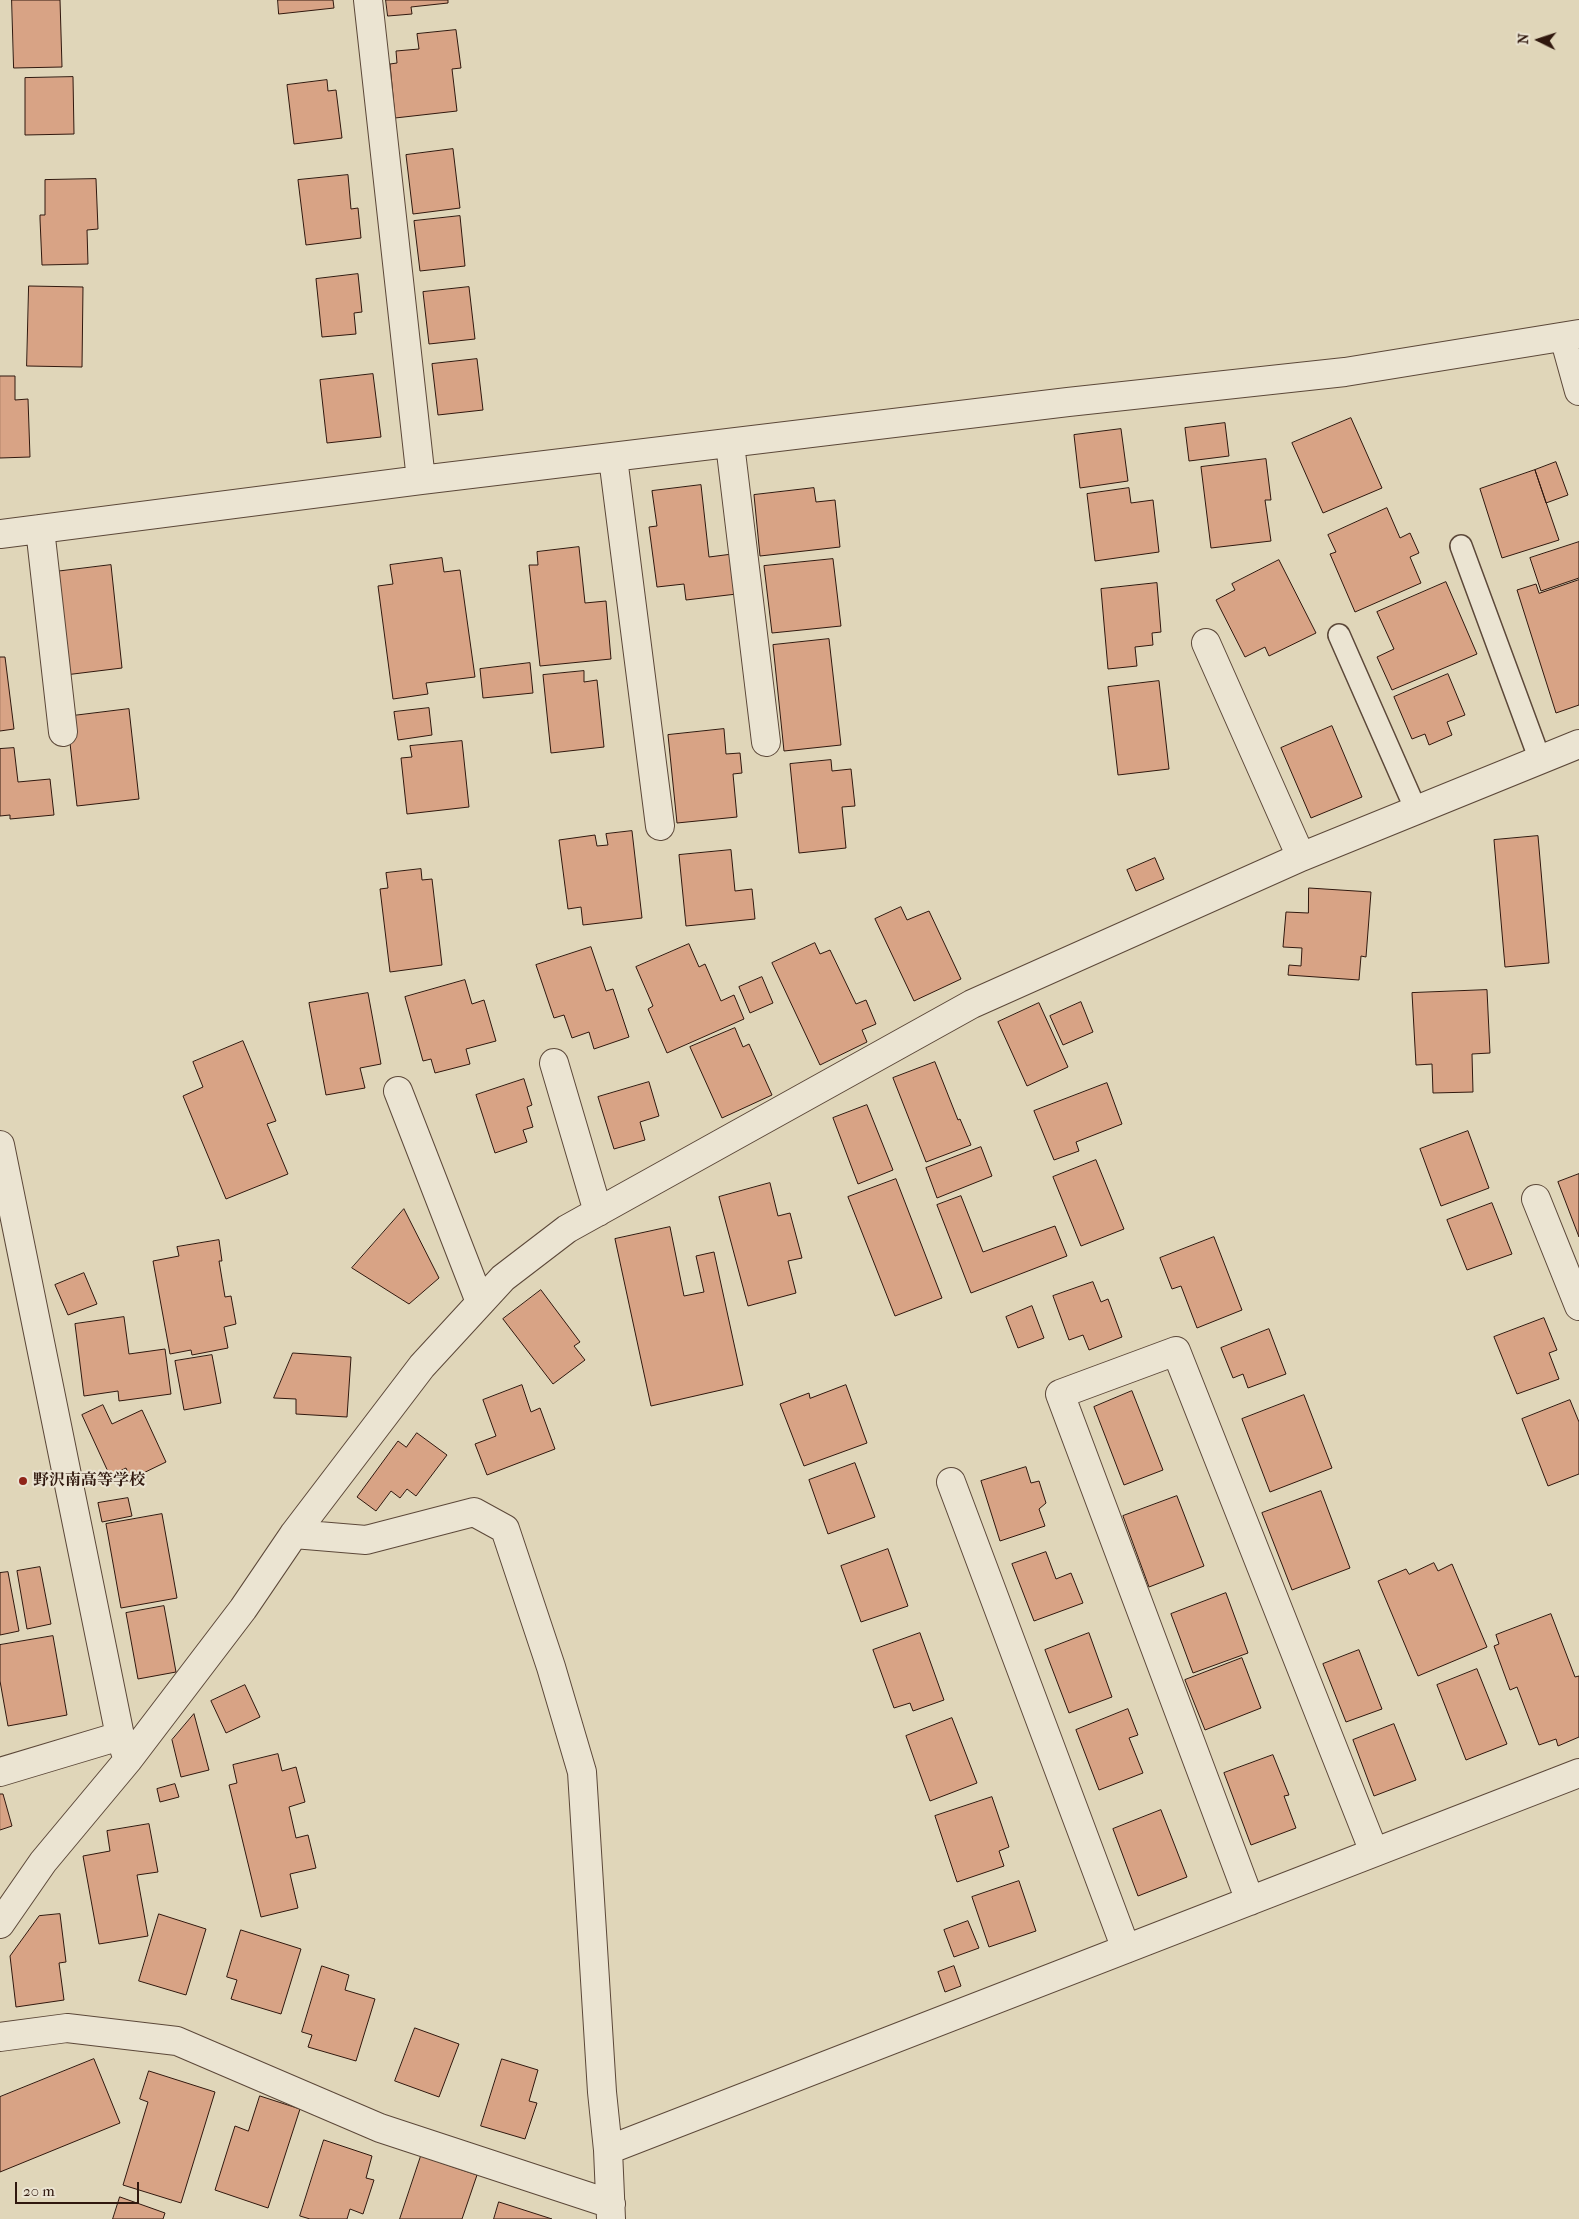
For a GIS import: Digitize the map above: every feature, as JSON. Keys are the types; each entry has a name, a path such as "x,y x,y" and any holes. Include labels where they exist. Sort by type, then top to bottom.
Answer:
{"street":[{"path":"368,0 421,480"},
{"path":"0,534 421,480 1059,403 1346,372 1571,335 1579,391"},
{"path":"730,444 766,742"},
{"path":"613,458 660,826"},
{"path":"40,529 63,732"},
{"path":"1206,643 1301,857"},
{"path":"0,1924 124,1748 243,1609 294,1534 422,1366 504,1278 567,1229 972,1004 1301,857 1579,744"},
{"path":"554,1063 598,1212"},
{"path":"398,1091 480,1302"},
{"path":"0,1145 124,1748"},
{"path":"1536,1199 1579,1306"},
{"path":"1250,1901 1060,1394 1176,1351 1374,1852"},
{"path":"950,1482 1126,1949"},
{"path":"0,2036 67,2028 177,2041 380,2128 611,2211 582,1772 551,1667 505,1529 474,1512 366,1540 294,1534"},
{"path":"0,1772 124,1748"},
{"path":"608,2150 1579,1772"}],"lane":[{"path":"1461,546 1540,760"},
{"path":"1339,635 1416,810"}],"building":[{"path":"12,0 60,0 62,67 14,68"},
{"path":"278,0 333,0 334,8 279,14"},
{"path":"386,0 448,0 448,3 411,7 412,14 388,16"},
{"path":"456,30 461,68 452,69 457,111 395,118 390,64 397,63 396,51 419,49 417,34"},
{"path":"73,77 74,134 25,135 25,78"},
{"path":"327,80 328,91 336,90 342,138 294,144 287,85"},
{"path":"453,149 460,208 413,214 406,155"},
{"path":"348,175 351,209 358,208 361,238 306,245 298,180"},
{"path":"96,179 98,229 87,230 88,264 42,265 40,215 45,215 45,180"},
{"path":"460,216 465,266 420,271 414,221"},
{"path":"358,274 362,312 354,313 356,334 322,337 316,279"},
{"path":"29,286 83,287 82,367 27,366"},
{"path":"469,287 475,339 429,344 423,292"},
{"path":"477,359 483,410 438,415 432,364"},
{"path":"373,374 381,437 327,443 320,380"},
{"path":"0,376 15,376 15,400 28,399 30,457 0,458"},
{"path":"1351,418 1382,488 1323,513 1292,443"},
{"path":"1225,423 1229,456 1189,461 1185,428"},
{"path":"1121,429 1128,481 1080,488 1074,435"},
{"path":"1266,459 1271,500 1265,500 1271,541 1211,548 1201,467"},
{"path":"1556,462 1568,495 1546,503 1535,470"},
{"path":"1535,470 1559,540 1502,558 1480,489"},
{"path":"701,485 709,557 740,553 745,593 686,600 684,584 657,587 649,527 657,526 652,491"},
{"path":"814,488 816,502 835,500 840,547 760,556 754,495"},
{"path":"1129,488 1131,503 1153,500 1159,552 1095,561 1087,494"},
{"path":"1387,508 1400,538 1410,533 1419,553 1410,557 1421,583 1355,612 1330,554 1336,552 1328,535"},
{"path":"1579,542 1579,578 1541,591 1530,558"},
{"path":"579,547 585,603 606,601 611,659 540,666 529,565 538,565 537,552"},
{"path":"442,558 444,572 460,570 475,677 426,683 428,694 393,699 378,586 393,584 390,565"},
{"path":"833,559 841,626 772,633 764,566"},
{"path":"1279,560 1316,633 1269,656 1265,647 1245,657 1216,600 1235,590 1232,584"},
{"path":"111,565 122,668 65,675 54,572"},
{"path":"1579,580 1579,705 1556,713 1517,590 1536,584 1539,593"},
{"path":"1446,582 1477,654 1392,690 1377,657 1394,649 1377,612"},
{"path":"1157,583 1161,632 1152,633 1153,645 1135,647 1137,666 1108,669 1101,589"},
{"path":"829,639 841,745 784,751 773,645"},
{"path":"0,657 5,657 14,729 0,731"},
{"path":"530,663 533,693 483,698 480,669"},
{"path":"584,671 584,682 597,680 604,747 551,753 543,675"},
{"path":"1448,674 1465,715 1447,722 1452,735 1429,745 1425,734 1412,739 1394,697"},
{"path":"1159,681 1169,769 1118,775 1108,687"},
{"path":"429,708 432,735 398,740 394,712"},
{"path":"129,709 139,799 77,806 69,734 72,716"},
{"path":"1332,726 1362,797 1311,818 1281,748"},
{"path":"724,729 726,754 740,753 742,773 733,774 737,817 677,823 668,735"},
{"path":"462,741 469,807 407,814 401,758 412,757 410,746"},
{"path":"14,748 18,782 50,779 54,815 10,819 10,815 0,816 0,749"},
{"path":"831,760 832,771 851,769 855,806 842,807 846,848 799,853 790,764"},
{"path":"632,831 642,918 583,925 581,907 568,909 559,840 595,835 597,846 608,845 606,834"},
{"path":"1538,836 1549,963 1505,967 1494,840"},
{"path":"731,850 735,891 752,889 755,919 686,926 679,855"},
{"path":"1155,858 1164,879 1136,891 1127,870"},
{"path":"421,869 422,880 432,879 442,965 390,972 380,889 388,888 386,873"},
{"path":"1309,888 1371,892 1366,957 1361,956 1359,980 1288,975 1289,965 1301,966 1302,948 1283,947 1286,912 1308,913"},
{"path":"901,907 907,920 929,911 961,979 914,1001 875,919"},
{"path":"815,943 820,954 830,950 856,1004 866,1000 876,1024 862,1030 867,1042 820,1065 772,963"},
{"path":"689,944 699,967 705,964 721,1001 734,995 744,1019 667,1053 648,1009 653,1006 636,967"},
{"path":"591,947 606,991 613,989 629,1037 594,1049 589,1032 572,1038 564,1015 554,1018 536,965"},
{"path":"762,977 773,1003 750,1013 739,987"},
{"path":"465,980 472,1004 484,1000 496,1041 466,1049 470,1064 435,1073 431,1059 423,1061 405,997"},
{"path":"1487,990 1490,1053 1472,1054 1473,1092 1433,1093 1432,1064 1416,1065 1412,993"},
{"path":"368,993 381,1064 360,1068 365,1088 326,1095 309,1003"},
{"path":"1081,1002 1093,1032 1063,1045 1050,1016"},
{"path":"1039,1003 1068,1067 1027,1086 998,1022"},
{"path":"735,1028 743,1047 749,1044 772,1095 722,1118 690,1047"},
{"path":"243,1041 276,1121 267,1124 288,1174 226,1199 183,1096 203,1087 193,1062"},
{"path":"935,1062 958,1120 960,1119 971,1145 926,1162 893,1078"},
{"path":"524,1079 532,1105 527,1107 533,1127 523,1130 527,1142 495,1153 476,1095"},
{"path":"649,1082 659,1116 640,1122 645,1140 614,1149 598,1097"},
{"path":"1107,1083 1122,1124 1076,1142 1079,1151 1054,1160 1034,1111"},
{"path":"867,1105 893,1170 858,1184 833,1118"},
{"path":"1468,1131 1489,1188 1441,1206 1420,1149"},
{"path":"981,1147 992,1176 937,1198 926,1168"},
{"path":"1096,1160 1124,1229 1081,1246 1053,1177"},
{"path":"1579,1174 1579,1237 1558,1182"},
{"path":"896,1179 942,1298 895,1316 848,1197"},
{"path":"770,1183 778,1216 790,1213 802,1258 788,1261 796,1293 748,1306 719,1197"},
{"path":"961,1196 983,1252 1055,1226 1067,1256 971,1293 937,1205"},
{"path":"1492,1203 1512,1254 1467,1270 1447,1220"},
{"path":"404,1209 439,1278 409,1304 352,1268"},
{"path":"670,1227 684,1296 704,1292 696,1256 714,1252 743,1385 651,1406 615,1239"},
{"path":"1214,1237 1242,1310 1197,1328 1181,1286 1172,1289 1160,1258"},
{"path":"219,1240 222,1261 219,1261 225,1297 231,1296 236,1324 224,1327 228,1348 192,1355 191,1350 170,1354 153,1261 179,1256 177,1247"},
{"path":"84,1273 97,1304 68,1315 55,1285"},
{"path":"1093,1282 1101,1302 1108,1299 1122,1337 1089,1350 1083,1335 1069,1340 1053,1296"},
{"path":"541,1290 580,1342 574,1346 585,1360 553,1384 503,1319"},
{"path":"1032,1306 1044,1338 1018,1348 1006,1317"},
{"path":"124,1317 129,1354 165,1349 171,1394 119,1401 118,1391 84,1396 75,1324"},
{"path":"1544,1318 1557,1350 1549,1353 1559,1379 1517,1394 1494,1337"},
{"path":"1269,1329 1286,1374 1248,1388 1243,1374 1233,1378 1221,1348"},
{"path":"293,1353 351,1357 347,1417 296,1414 296,1399 274,1398"},
{"path":"212,1355 221,1403 184,1410 175,1361"},
{"path":"522,1385 531,1412 540,1408 555,1449 487,1475 475,1444 496,1436 483,1400"},
{"path":"846,1385 867,1443 804,1466 780,1404 809,1393 810,1398"},
{"path":"1132,1391 1163,1470 1124,1485 1094,1407"},
{"path":"1304,1395 1332,1468 1270,1492 1242,1419"},
{"path":"1570,1400 1579,1422 1579,1474 1548,1486 1522,1419"},
{"path":"103,1405 112,1424 142,1410 166,1462 131,1479 126,1468 110,1476 82,1415"},
{"path":"417,1433 447,1455 416,1496 407,1489 400,1498 391,1491 376,1511 357,1497 398,1441 406,1447"},
{"path":"855,1463 875,1517 828,1534 809,1480"},
{"path":"1026,1467 1031,1483 1039,1481 1046,1503 1039,1509 1045,1526 1000,1541 981,1481"},
{"path":"1321,1491 1350,1568 1292,1590 1262,1513"},
{"path":"1177,1496 1204,1566 1149,1587 1123,1516"},
{"path":"128,1498 132,1516 102,1522 98,1503"},
{"path":"162,1514 177,1598 121,1608 106,1524"},
{"path":"888,1549 908,1606 861,1622 841,1566"},
{"path":"1046,1552 1056,1579 1071,1573 1083,1603 1034,1621 1012,1564"},
{"path":"1434,1563 1438,1571 1452,1564 1487,1647 1418,1676 1378,1581 1406,1569 1409,1574"},
{"path":"40,1567 51,1624 27,1629 17,1571"},
{"path":"8,1572 19,1631 0,1635 0,1573"},
{"path":"1226,1593 1248,1653 1193,1673 1171,1614"},
{"path":"164,1606 176,1672 138,1679 126,1613"},
{"path":"1551,1614 1575,1677 1579,1676 1579,1737 1558,1746 1556,1739 1539,1745 1517,1687 1510,1690 1494,1646 1499,1644 1496,1635"},
{"path":"920,1633 944,1700 913,1711 910,1703 894,1708 873,1650"},
{"path":"1089,1633 1112,1697 1069,1713 1045,1650"},
{"path":"53,1636 67,1715 8,1726 0,1681 0,1645"},
{"path":"1359,1650 1382,1709 1346,1722 1323,1664"},
{"path":"1242,1658 1261,1708 1205,1730 1185,1680"},
{"path":"1477,1669 1507,1744 1466,1760 1437,1685"},
{"path":"245,1685 260,1717 226,1733 211,1701"},
{"path":"1128,1709 1138,1735 1129,1738 1143,1773 1099,1790 1076,1730"},
{"path":"194,1714 209,1770 181,1777 172,1740"},
{"path":"952,1718 977,1783 930,1801 906,1736"},
{"path":"1394,1724 1416,1780 1374,1796 1353,1740"},
{"path":"278,1754 282,1771 296,1767 305,1802 289,1807 296,1838 308,1835 316,1868 290,1874 298,1908 261,1917 229,1785 237,1783 233,1765"},
{"path":"1273,1755 1289,1795 1284,1796 1296,1828 1251,1845 1224,1773"},
{"path":"175,1784 179,1797 160,1802 157,1789"},
{"path":"0,1794 3,1794 12,1826 0,1830"},
{"path":"992,1797 1009,1847 999,1851 1004,1866 957,1882 935,1816"},
{"path":"1161,1810 1187,1877 1138,1896 1113,1829"},
{"path":"149,1824 158,1872 137,1875 148,1936 99,1944 83,1856 110,1851 107,1831"},
{"path":"1019,1881 1036,1931 989,1947 972,1897"},
{"path":"60,1914 66,1962 59,1963 64,2000 16,2007 10,1956 39,1916"},
{"path":"159,1914 206,1929 186,1995 139,1981"},
{"path":"968,1921 979,1948 954,1957 944,1930"},
{"path":"241,1930 301,1949 281,2014 231,1999 237,1980 227,1977"},
{"path":"322,1966 349,1975 345,1990 375,1999 356,2061 308,2047 312,2035 302,2032"},
{"path":"954,1966 961,1986 945,1992 938,1972"},
{"path":"415,2028 459,2044 439,2097 395,2081"},
{"path":"94,2059 120,2123 0,2172 0,2097"},
{"path":"502,2059 538,2070 529,2101 537,2103 525,2139 481,2126"},
{"path":"149,2071 215,2092 181,2203 123,2185 148,2102 140,2099"},
{"path":"260,2096 300,2109 268,2208 215,2190 235,2126 248,2131"},
{"path":"324,2140 372,2156 366,2178 374,2180 363,2214 350,2209 347,2219 310,2219 300,2216"},
{"path":"421,2156 477,2175 462,2219 400,2219"},
{"path":"120,2197 165,2213 163,2219 113,2219"},
{"path":"499,2202 552,2219 494,2219"}],"place":[{"name":"野沢南高等学校","path":"23,1481"}]}
